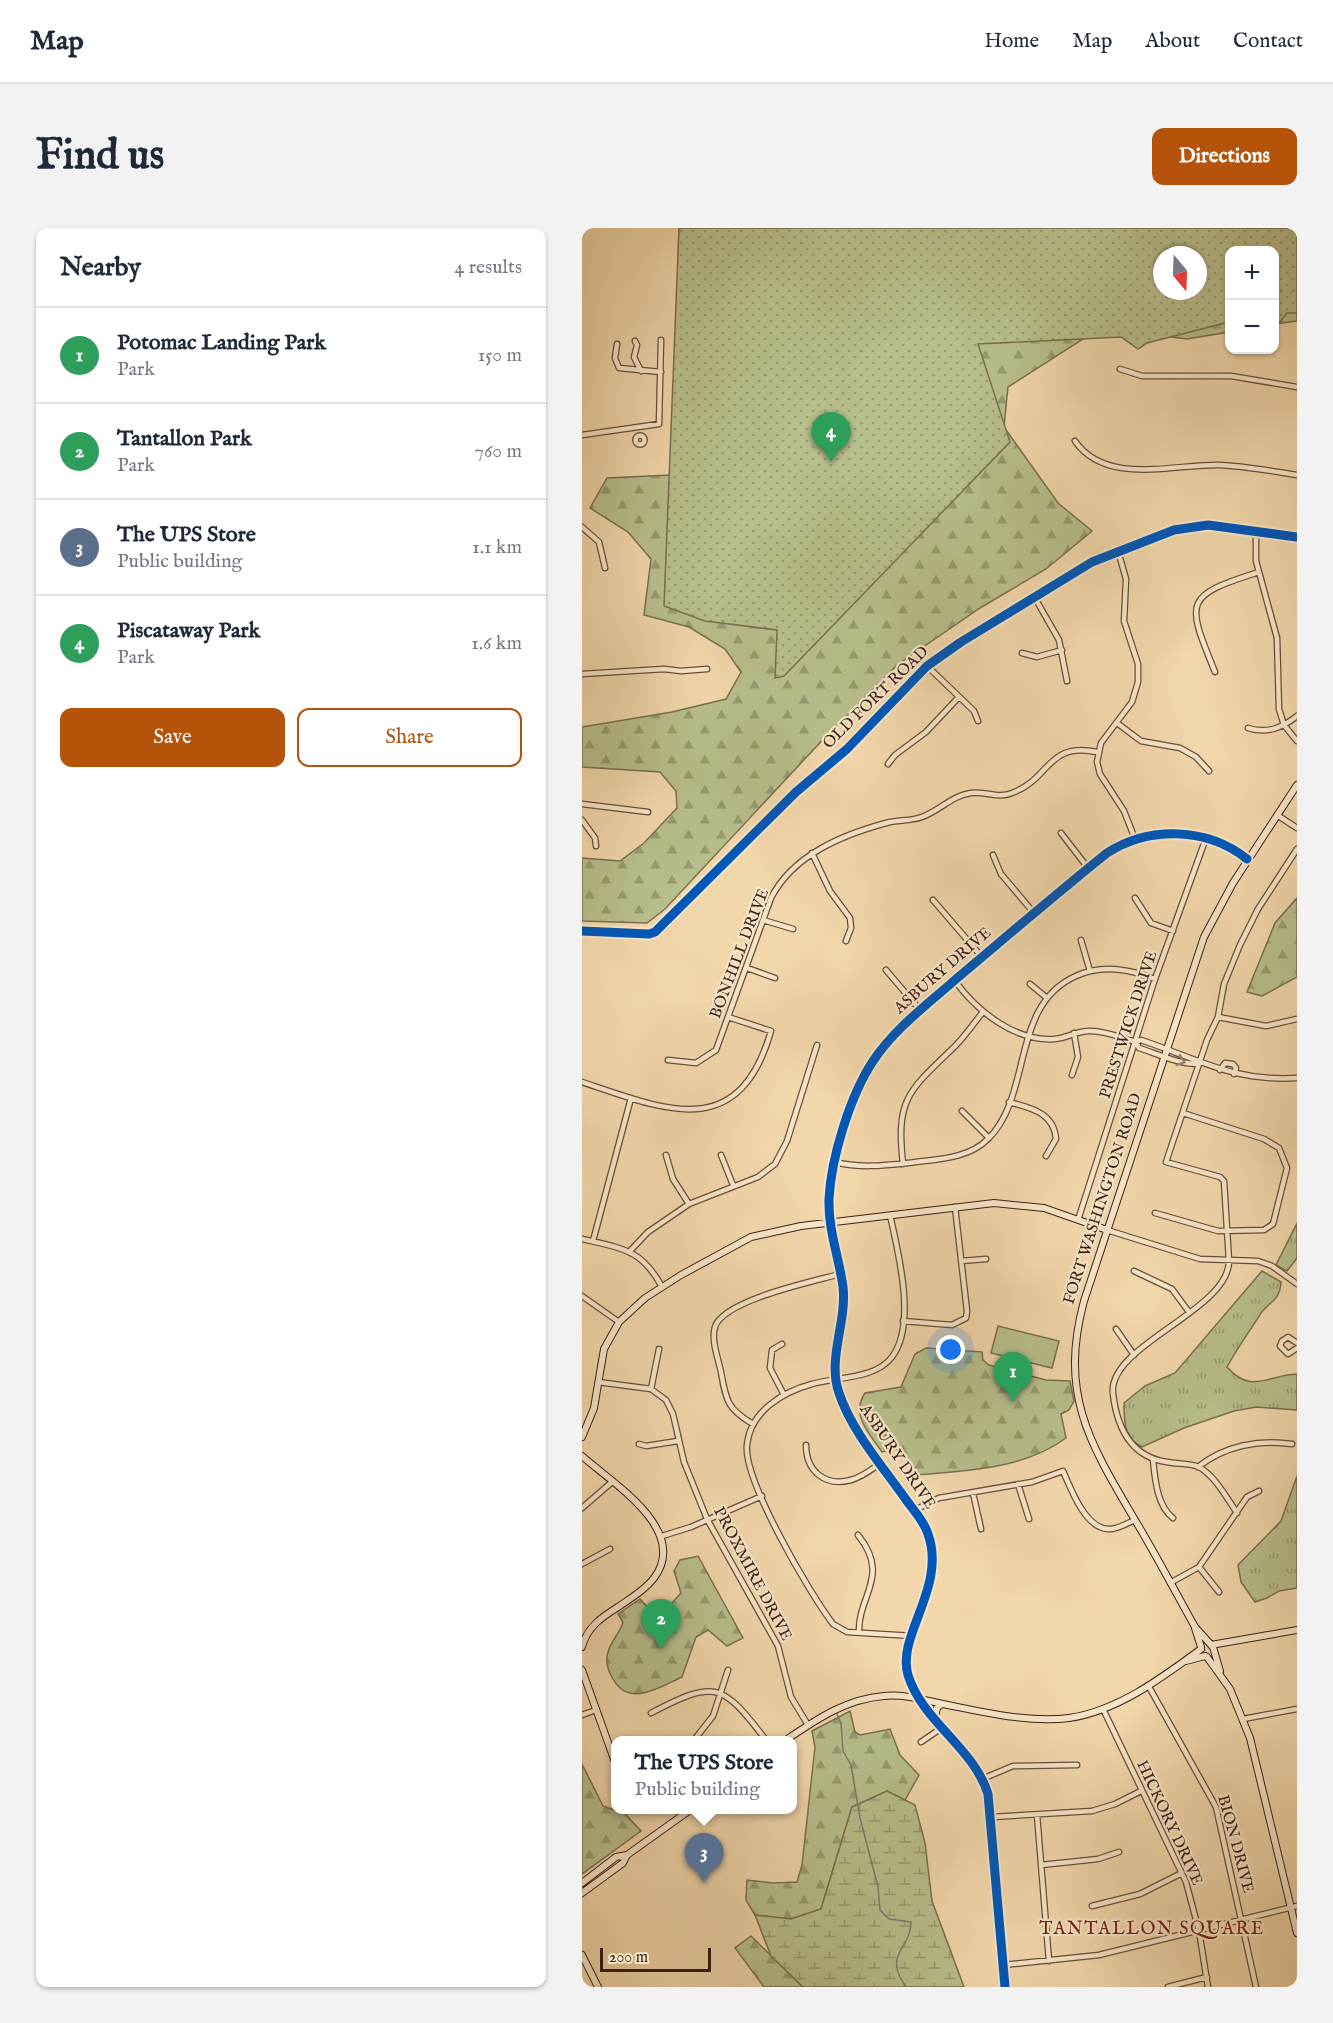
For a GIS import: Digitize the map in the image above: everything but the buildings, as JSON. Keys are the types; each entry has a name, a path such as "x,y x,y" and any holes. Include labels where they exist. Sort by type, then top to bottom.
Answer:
{"main road":[{"name":"OLD FORT ROAD","path":"582,931 649,934 655,932 796,792 847,749 927,666 961,642 1082,568 1118,551 1174,530 1198,526 1297,537"},
{"name":"FORT WASHINGTON ROAD","path":"1297,784 1247,859 1204,937 1107,1230 1079,1320 1076,1343 1076,1376 1081,1410 1093,1448 1195,1628 1212,1648 1220,1671 1243,1719 1256,1760 1294,1907 1297,1933"},
{"name":"ASBURY DRIVE","path":"921,1700 906,1668 905,1659 929,1587 934,1561 928,1533 915,1510 853,1422 839,1394 836,1379 843,1305 840,1274 830,1223 830,1189 835,1162 856,1095 867,1071 895,1034 920,1010 1113,849 1135,839 1166,834 1206,838 1228,847 1247,859"},
{"path":"582,1437 594,1408 604,1349 619,1322 636,1305 706,1259 751,1238 782,1229 979,1204 1018,1204 1107,1230"},
{"path":"582,1456 652,1518 662,1536 663,1557 656,1575 641,1591 595,1623 582,1646"},
{"name":"FORT WASHINGTON ROAD","path":"1195,1628 1201,1648 1220,1671"},
{"path":"792,1736 835,1709 864,1700 892,1695 1001,1714 1047,1719 1080,1716 1103,1709 1148,1685 1186,1661 1201,1648 1212,1648 1297,1630"},
{"path":"1186,1661 1206,1656 1212,1648"},
{"path":"582,1670 611,1751"},
{"path":"935,1717 937,1708 942,1704"},
{"path":"582,1893 684,1814"},
{"path":"582,1883 616,1857 627,1856"},
{"path":"582,1954 598,1987"}],"street":[{"path":"582,435 655,426 660,422 661,340"},
{"path":"635,341 637,345 634,357 641,371"},
{"path":"617,344 615,358 618,366 661,372"},
{"path":"1120,369 1142,376 1231,376 1297,387"},
{"path":"639,428 639,435"},
{"path":"1075,441 1081,450 1095,459 1124,468 1219,465 1297,476"},
{"path":"582,527 599,542 604,568"},
{"path":"1256,532 1256,561 1277,638 1278,703 1284,725 1297,741"},
{"path":"1118,551 1126,579 1124,621 1138,664 1139,676 1133,700 1097,753 1100,774 1124,811 1135,839"},
{"path":"1215,672 1196,623 1199,603 1211,588 1259,572"},
{"path":"1035,598 1056,633 1062,650 1067,681"},
{"path":"1022,653 1037,657 1062,650"},
{"path":"927,666 974,711 978,721"},
{"path":"582,674 707,669"},
{"path":"888,764 895,755 921,737 958,698"},
{"path":"1248,728 1266,730 1284,725 1297,716"},
{"path":"1117,723 1142,741 1180,748 1196,757 1209,771"},
{"name":"BONHILL DRIVE","path":"668,1060 689,1064 707,1058 719,1044 776,890 785,876 812,853 875,826 924,816 962,795 978,793 1003,796 1013,793 1027,786 1063,753 1079,749 1097,753"},
{"path":"582,804 648,812"},
{"path":"1277,814 1297,828"},
{"path":"582,820 595,838 596,846"},
{"path":"1061,833 1088,868"},
{"name":"PRESTWICK DRIVE","path":"1078,1220 1155,980 1206,838"},
{"path":"1237,1513 1216,1484 1198,1467 1153,1460 1141,1454 1128,1440 1114,1400 1113,1382 1121,1368 1134,1355 1189,1312 1223,1281 1229,1261 1224,1181 1167,1162 1210,1031 1218,1017 1224,984 1240,945 1258,909 1297,849"},
{"path":"812,853 830,891 850,918 851,928 846,942"},
{"path":"993,855 1001,874 1034,914"},
{"path":"1135,898 1150,923 1173,931"},
{"path":"933,900 982,957"},
{"path":"763,920 793,929"},
{"path":"1081,940 1090,971"},
{"path":"747,968 775,978"},
{"path":"835,1162 861,1167 903,1164 963,1155 989,1138 1002,1120 1029,1035 1047,998 1061,984 1090,971 1107,968 1155,980"},
{"path":"886,970 920,1010"},
{"path":"955,981 983,1012 1002,1024 1029,1035 1053,1039 1093,1030 1136,1042 1141,1040 1234,1074 1261,1079 1297,1078"},
{"path":"1030,984 1047,998"},
{"path":"903,1164 900,1132 908,1098 926,1073 956,1046 983,1012"},
{"path":"582,1082 666,1109 697,1109 725,1101 746,1084 763,1059 771,1031 729,1017"},
{"path":"1218,1017 1266,1026 1297,1019"},
{"path":"1072,1076 1078,1057 1074,1034"},
{"path":"1136,1042 1139,1048 1163,1056 1192,1065 1199,1063"},
{"path":"630,1251 648,1232 689,1204 764,1173 780,1158 817,1045"},
{"path":"1220,1070 1225,1063 1233,1064 1236,1068 1234,1074"},
{"path":"593,1241 631,1098"},
{"path":"1009,1102 1038,1111 1050,1119 1056,1136 1054,1146 1046,1156"},
{"path":"962,1111 989,1138"},
{"path":"1155,1213 1211,1230 1264,1230 1271,1227 1286,1172 1285,1159 1279,1148 1270,1141 1183,1113"},
{"path":"666,1155 670,1173 689,1204"},
{"path":"722,1155 733,1185"},
{"path":"903,1321 952,1325 966,1318 955,1207"},
{"path":"890,1215 902,1275 903,1321 897,1348 888,1362 876,1369 813,1383 784,1395 764,1409 753,1424 747,1454 762,1496 828,1618 838,1629 913,1636"},
{"path":"1107,1230 1200,1259 1258,1261 1272,1266 1297,1284"},
{"path":"582,1239 630,1251 648,1264 663,1287"},
{"path":"961,1261 986,1259"},
{"path":"1134,1271 1172,1289 1189,1312"},
{"path":"753,1424 734,1411 727,1400 714,1338 718,1322 726,1313 767,1294 840,1274"},
{"path":"582,1296 619,1322"},
{"path":"1116,1329 1134,1355"},
{"path":"1296,1338 1283,1339 1281,1349 1290,1354 1297,1348"},
{"path":"782,1344 772,1350 769,1363 784,1395"},
{"path":"598,1382 651,1389 660,1349"},
{"name":"PROXMIRE DRIVE","path":"651,1389 663,1396 669,1405 678,1441 708,1519 778,1646 791,1696 808,1725"},
{"path":"639,1444 650,1446 678,1441"},
{"path":"1198,1467 1216,1454 1235,1447 1270,1443 1292,1444"},
{"path":"806,1445 807,1460 812,1470 831,1480 852,1479 881,1463"},
{"path":"1153,1460 1161,1500 1165,1511 1173,1518"},
{"path":"915,1510 939,1498 1018,1484 1063,1471 1093,1523 1108,1529 1135,1520"},
{"path":"582,1508 612,1482"},
{"path":"1018,1484 1029,1519"},
{"path":"1170,1583 1199,1567 1247,1497 1259,1491"},
{"path":"973,1493 981,1529"},
{"path":"662,1536 762,1496"},
{"path":"858,1535 870,1558 872,1576 870,1593 860,1615 859,1632"},
{"path":"582,1564 610,1549"},
{"path":"1199,1567 1219,1592"},
{"path":"697,1736 711,1720 728,1670"},
{"name":"BION DRIVE","path":"1148,1685 1212,1797 1243,1919 1256,1987"},
{"path":"651,1713 691,1693 722,1693 737,1704 763,1736"},
{"name":"ASBURY DRIVE","path":"921,1700 982,1779 988,1794 992,1817 1005,1987"},
{"name":"HICKORY DRIVE","path":"1103,1709 1182,1874 1199,1931 1208,1987"},
{"path":"1243,1719 1297,1709"},
{"path":"582,1715 596,1710"},
{"path":"921,1742 943,1727"},
{"path":"982,1779 1016,1766 1077,1765"},
{"path":"992,1817 1097,1810 1141,1791"},
{"path":"1037,1815 1049,1961"},
{"path":"1041,1864 1098,1859 1119,1852"},
{"path":"1092,1906 1140,1894 1182,1874"},
{"path":"1003,1965 1098,1955 1294,1907"},
{"path":"1168,1987 1207,1977"}],"green space":[{"path":"679,228 1297,228 1297,313 1287,313 1279,323 1279,246 1225,246 1225,323 1147,343 1138,349 1121,337 978,344 1010,442 784,676 775,678 777,630 705,621 664,606"},
{"path":"1297,228 1297,321 1279,323 1279,246 1225,246 1225,333 1187,339 1100,328 1008,387 1004,427 1058,503 1092,531 1046,569 980,608 897,665 815,748 665,909 647,923 582,921 582,858 620,861 644,843 677,808 676,791 660,772 582,767 582,727 672,712 726,699 741,672 725,649 689,627 644,615 651,559 628,532 590,508 607,478 671,475 681,331 1153,252 1153,300 1207,300 1207,246 1189,246"},
{"path":"1297,898 1297,977 1262,996 1247,992 1275,923"},
{"path":"1297,1223 1297,1258 1287,1271 1276,1265"},
{"path":"1262,1271 1281,1282 1279,1293 1261,1313 1227,1367 1244,1380 1252,1382 1297,1374 1297,1410 1256,1407 1234,1411 1184,1428 1142,1447 1136,1443 1126,1429 1124,1403 1145,1386 1175,1373"},
{"path":"998,1326 1059,1341 1052,1368 991,1353"},
{"path":"926,1348 982,1352 983,1360 989,1365 1046,1380 1070,1381 1074,1401 1069,1410 1061,1414 1066,1438 1032,1456 994,1467 917,1475 905,1456 895,1449 882,1452 863,1424 860,1409 865,1393 901,1387 915,1354"},
{"path":"1297,1476 1297,1588 1279,1591 1255,1602 1241,1582 1238,1565 1281,1521"},
{"path":"698,1556 743,1638 727,1646 708,1630 696,1637 682,1677 645,1693 627,1692 620,1688 613,1679 607,1663 609,1648 623,1622 618,1614 640,1599 650,1610 669,1606 681,1593 674,1571 680,1560"},
{"path":"850,1711 855,1732 860,1735 890,1729 900,1755 919,1775 905,1800 887,1791 852,1807 821,1909 791,1919 755,1915 746,1900 747,1880 773,1883 797,1882 802,1865 815,1747 812,1731"},
{"path":"582,1764 603,1806 611,1809 611,1814 625,1814 641,1831 582,1874"},
{"path":"887,1791 915,1805 925,1843 932,1901 964,1987 803,1987 771,1956 755,1915 791,1919 821,1909 852,1807"},
{"path":"751,1936 803,1987 764,1987 735,1948"}],"waterway":[{"path":"837,1714 841,1723 843,1751 851,1765 860,1818 878,1887 880,1910 889,1919 911,1922 907,1939 897,1959 899,1976 906,1987"}],"cycle path":[{"path":"582,931 649,934 655,932 796,792 847,749 927,666 961,642 1092,562 1174,530 1208,525 1297,537"},
{"path":"1005,1987 988,1794 972,1762 924,1707 908,1675 906,1660 909,1644 927,1592 931,1573 932,1554 928,1534 919,1517 860,1436 845,1407 836,1380 835,1367 843,1287 829,1210 833,1165 849,1109 873,1061 891,1038 956,979 1107,853 1141,838 1178,834 1214,841 1231,848 1247,859"}],"place":[{"name":"Piscataway Park","path":"831,462"},
{"name":"Potomac Landing Park","path":"1013,1402"},
{"name":"Tantallon Park","path":"661,1649"},
{"name":"The UPS Store","path":"704,1883"}],"district":[{"name":"TANTALLON SQUARE","path":"1152,1929"}]}
